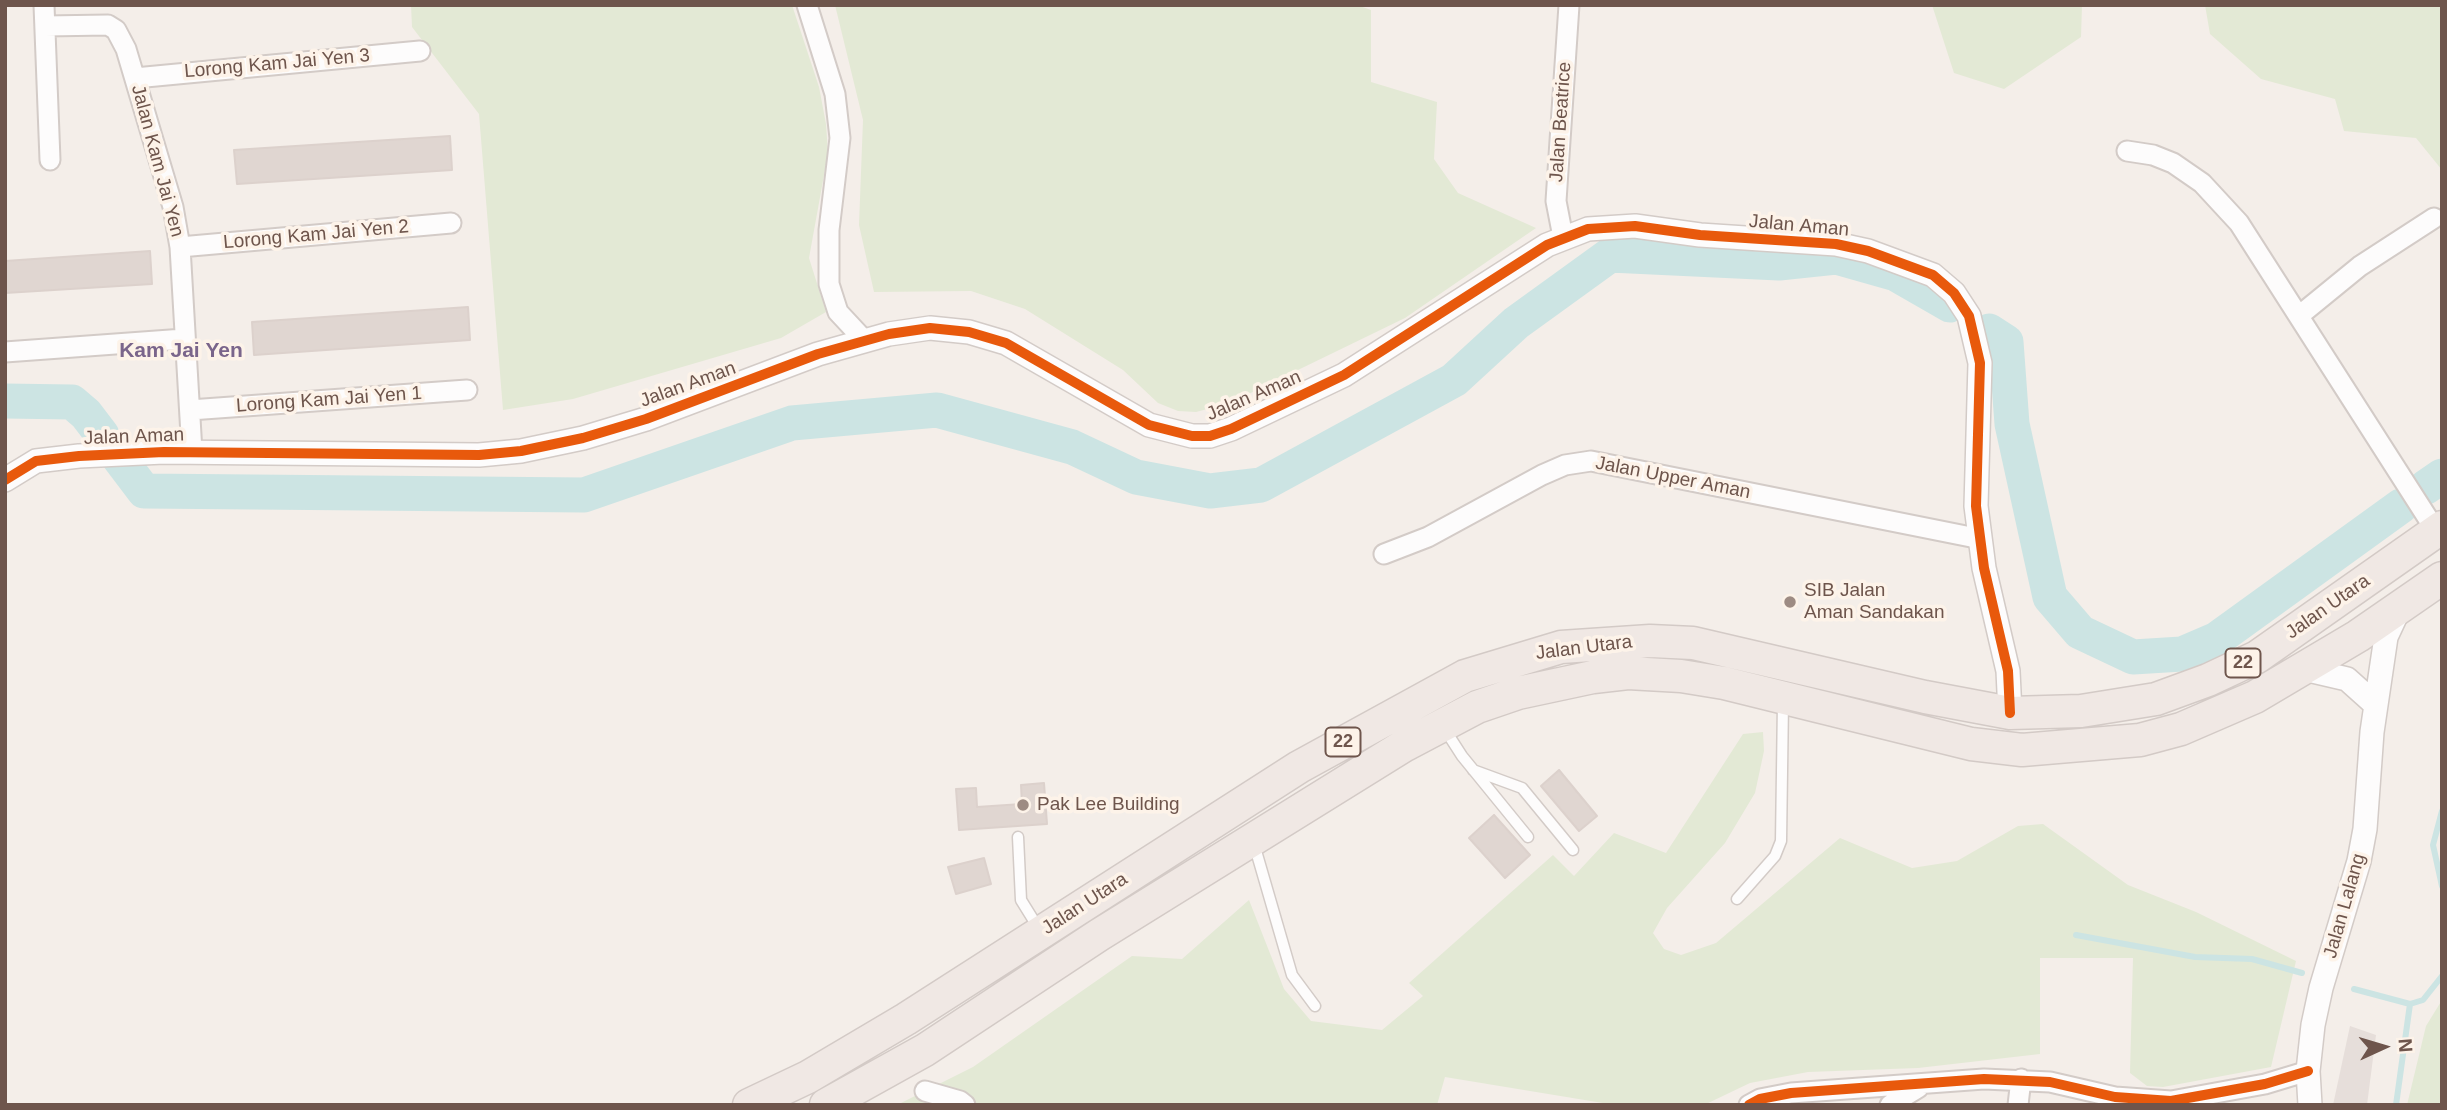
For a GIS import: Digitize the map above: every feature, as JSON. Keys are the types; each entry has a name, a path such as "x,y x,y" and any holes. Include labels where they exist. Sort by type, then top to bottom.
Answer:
{"highway":[{"name":"Jalan Utara","path":"749,1105 808,1077 906,1019 1298,767 1465,676 1562,647 1626,641 1693,643 1925,697 2010,713 2081,710 2156,699 2208,680 2257,657 2439,529"},
{"name":"Jalan Utara","path":"826,1105 925,1050 1099,935 1441,724 1477,707 1518,693 1593,677 1629,673 1724,682 1971,744 2022,750 2140,740 2181,729 2261,693 2304,669 2442,579"},
{"path":"2010,713 2013,729 2022,736 2040,737 2140,723 2261,693"}],"street":[{"path":"44,5 50,160"},
{"path":"807,5 835,94 840,138 829,230 829,284 838,312 865,341"},
{"name":"Jalan Beatrice","path":"1563,237 1556,201 1569,5"},
{"name":"Jalan Kam Jai Yen","path":"45,26 108,25 121,38 135,78 173,207 180,247 192,452"},
{"name":"Lorong Kam Jai Yen 3","path":"135,78 420,51"},
{"path":"2127,151 2153,155 2174,163 2202,183 2239,223 2439,529"},
{"path":"2300,315 2360,266 2434,218"},
{"name":"Lorong Kam Jai Yen 2","path":"180,247 451,223"},
{"name":"Jalan Aman","path":"5,480 36,461 79,456 192,452 479,454 521,451 583,438 646,419 818,354 930,328 969,332 1006,343 1034,356 1149,425 1192,436 1210,436 1231,429 1345,375 1563,237 1588,229 1634,226 1700,236 1836,244 1868,251 1933,275 1954,293 1969,316 1980,363 1976,506 1984,568 2008,671 2010,713"},
{"path":"5,352 184,339"},
{"name":"Lorong Kam Jai Yen 1","path":"190,410 467,390"},
{"name":"Jalan Upper Aman","path":"1384,554 1428,537 1542,475 1565,465 1591,461 1980,539"},
{"name":"Jalan Lalang","path":"2310,1105 2308,1071 2321,988 2348,902 2363,839 2376,705 2386,637 2400,607"},
{"path":"2304,669 2347,679 2376,705"},
{"path":"1749,1105 1760,1099 1791,1093 1878,1086 1922,1086 1954,1080 2021,1079 2050,1082 2115,1097 2171,1101 2265,1084 2308,1071"},
{"path":"2018,1105 2021,1079"},
{"path":"1890,1105 1922,1086"},
{"path":"925,1091 960,1101 965,1105"}],"lane":[{"path":"1737,899 1775,856 1781,841 1783,698"},
{"path":"1441,724 1528,837"},
{"path":"1473,769 1522,788 1573,850"},
{"path":"1018,837 1021,900 1041,932"},
{"path":"1253,840 1292,975 1315,1006"}],"shaded area":[{"path":"2350,1026 2376,1035 2367,1105 2333,1105"}],"green space":[{"path":"411,5 792,5 819,87 826,124 828,153 809,258 826,312 781,338 573,399 503,410 479,114 412,27"},
{"path":"835,5 1357,5 1371,10 1371,82 1437,102 1434,159 1458,193 1536,228 1405,318 1230,403 1196,412 1178,411 1158,403 1123,370 1025,309 971,291 874,292 859,225 863,120"},
{"path":"1932,5 2082,5 2081,37 2004,89 1954,73"},
{"path":"2205,5 2442,5 2442,170 2416,138 2344,131 2335,99 2261,79 2210,34"},
{"path":"1763,732 1764,751 1755,793 1725,843 1667,908 1653,933 1664,949 1681,955 1716,943 1840,838 1912,868 1957,861 2018,826 2043,824 2128,885 2196,912 2296,961 2271,1067 2163,1087 2147,1086 2130,1073 2133,958 2040,958 2040,1054 1918,1068 1808,1072 1750,1083 1704,1105 1615,1105 1445,1077 1437,1105 897,1105 973,1067 1132,956 1182,959 1249,900 1284,989 1311,1021 1382,1030 1423,996 1409,983 1553,855 1574,876 1614,833 1666,853 1743,734"},
{"path":"2442,1000 2442,1105 2407,1105 2426,1026"}],"building":[{"path":"450,136 452,170 237,184 234,150"},
{"path":"150,251 152,284 5,293 5,261"},
{"path":"468,307 470,340 254,355 252,322"},
{"path":"1559,770 1597,816 1579,831 1541,786"},
{"name":"Pak Lee Building","path":"1044,783 1047,824 959,830 956,789 976,788 977,807 1022,804 1021,785"},
{"path":"1494,815 1530,855 1505,878 1469,838"},
{"path":"984,858 991,884 956,894 948,867"}],"waterway":[{"path":"116,454 144,491 584,495 792,423 937,410 1072,447 1136,477 1210,491 1261,485 1454,380 1516,323 1610,255 1779,263 1836,257 1896,274 1950,305"},
{"path":"1989,331 2006,342 2012,424 2050,597 2080,632 2133,657 2182,654 2217,639 2401,506"},
{"path":"5,401 72,402 86,414 102,435"},
{"path":"2426,487 2442,476"},
{"path":"2442,811 2433,845 2442,886"},
{"path":"2076,935 2195,957 2252,959 2302,973"},
{"path":"2354,989 2410,1004 2423,1000 2442,976"},
{"path":"2396,1105 2410,1004"}],"cycle path":[{"path":"5,480 36,461 79,456 164,452 479,455 521,451 583,438 646,419 818,354 889,334 930,328 969,332 1006,343 1149,425 1192,436 1210,436 1231,429 1344,375 1547,245 1588,229 1635,226 1700,235 1836,244 1868,251 1933,275 1954,293 1969,316 1980,363 1976,506 1984,568 2008,671 2010,713"},
{"path":"1749,1105 1760,1099 1791,1093 1984,1079 2050,1082 2115,1097 2171,1101 2265,1084 2308,1071"}],"place":[{"name":"SIB Jalan Aman Sandakan","path":"1790,602"},
{"name":"Pak Lee Building","path":"1023,805"}],"district":[{"name":"Kam Jai Yen","path":"181,351"}]}
